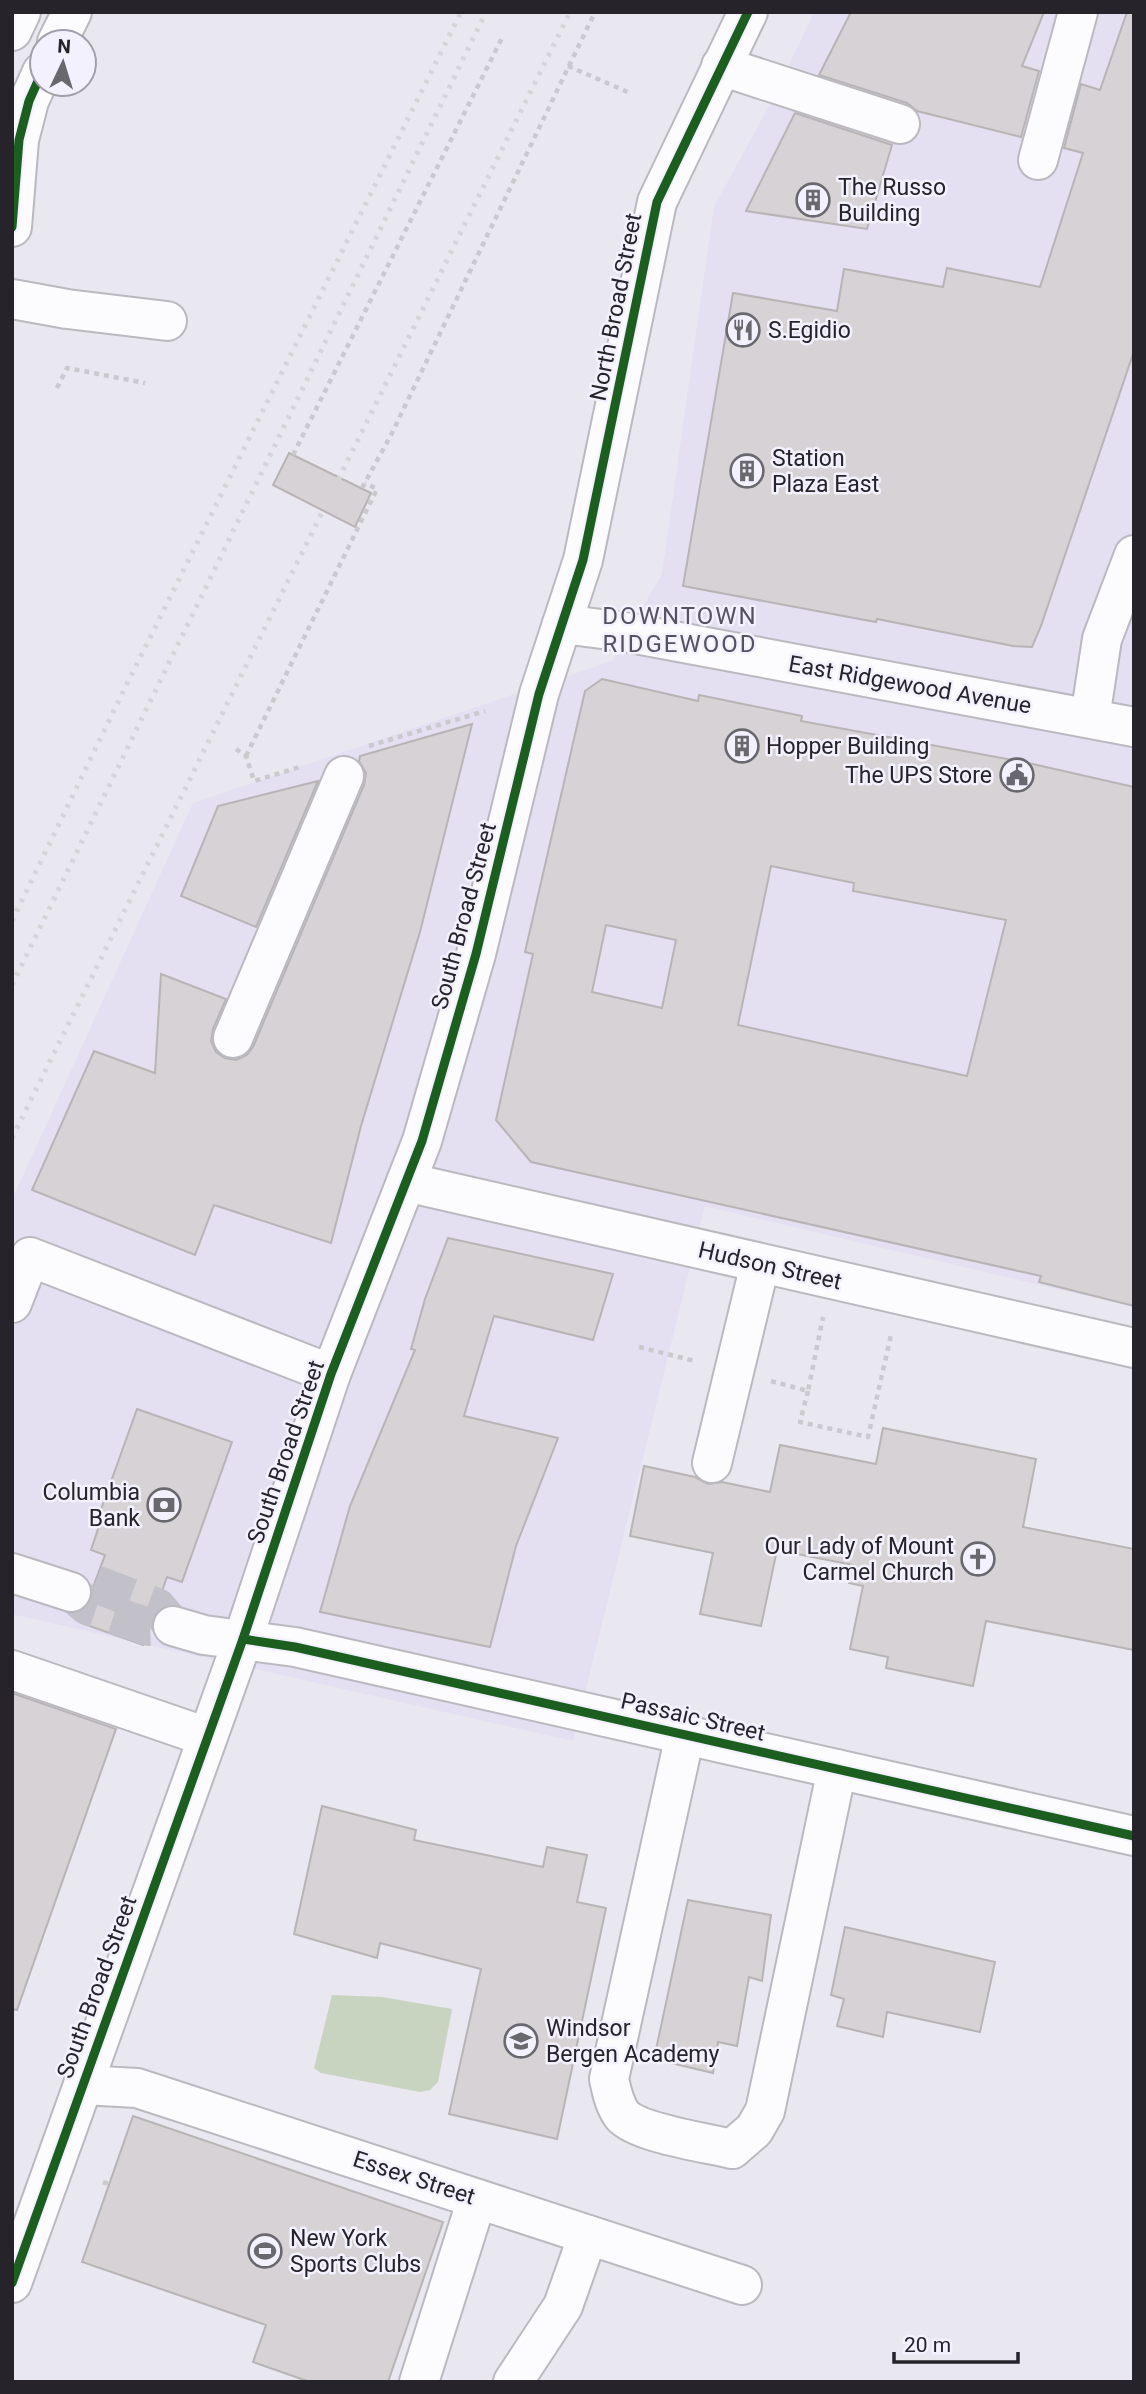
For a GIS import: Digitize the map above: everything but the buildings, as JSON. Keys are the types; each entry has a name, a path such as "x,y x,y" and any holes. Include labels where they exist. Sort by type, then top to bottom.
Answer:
{"street":[{"path":"12,31 21,12"},
{"path":"64,28 72,12"},
{"name":"North Broad Street","path":"562,624 583,560 657,202 748,12"},
{"path":"1038,160 1078,12"},
{"path":"721,66 901,124"},
{"path":"12,227 19,140 30,98"},
{"path":"12,299 167,321"},
{"path":"1090,718 1102,639 1134,555"},
{"name":"East Ridgewood Avenue","path":"562,624 625,632 1134,727"},
{"name":"South Broad Street","path":"12,2283 243,1639 331,1374 422,1141 476,954 539,694 562,624"},
{"path":"233,1038 344,776"},
{"name":"Hudson Street","path":"406,1182 1134,1348"},
{"path":"12,1303 30,1257 331,1374"},
{"path":"712,1463 760,1264"},
{"path":"12,1573 71,1592"},
{"name":"Passaic Street","path":"173,1626 204,1635 295,1647 1134,1836"},
{"path":"12,1671 207,1737"},
{"path":"685,1735 609,2079 612,2097 624,2117 643,2129 732,2149 754,2130 765,2111 837,1769"},
{"name":"Essex Street","path":"83,2085 137,2088 742,2285"},
{"path":"419,2382 477,2199"},
{"path":"513,2382 563,2306 588,2235"}],"path":[{"path":"247,756 377,489 364,486 595,12"},
{"path":"293,455 502,38"},
{"path":"568,66 632,94"},
{"path":"57,388 67,368 145,383"},
{"path":"808,1391 800,1422 868,1437 893,1327"}],"shaded area":[{"path":"814,12 1134,12 1134,1307 705,1206 573,1741 12,1614 12,1200 193,803 612,661 662,574 714,207 774,97"}],"green space":[{"path":"332,1995 382,1997 452,2009 438,2082 430,2090 420,2092 321,2073 314,2068"}],"tunnel":[{"path":"95,1584 157,1607 173,1626 149,1627 87,1606 71,1592 95,1584"}],"railway":[{"path":"12,921 461,12"},
{"path":"12,985 486,12"},
{"path":"12,1138 570,12"}],"cycle path":[{"path":"12,2283 243,1639 331,1374 422,1141 476,954 539,694 583,560 657,202 748,12"},
{"path":"12,227 19,140 30,98"},
{"path":"243,1639 295,1647 1134,1836"}],"place":[{"name":"The Russo Building","path":"813,200"},
{"name":"S.Egidio","path":"743,330"},
{"name":"Station Plaza East","path":"747,471"},
{"name":"Hopper Building","path":"742,746"},
{"name":"The UPS Store","path":"1017,775"},
{"name":"Columbia Bank","path":"164,1505"},
{"name":"Our Lady of Mount Carmel Church","path":"978,1559"},
{"name":"Windsor Bergen Academy","path":"521,2041"},
{"name":"New York Sports Clubs","path":"265,2251"}],"district":[{"name":"DOWNTOWN RIDGEWOOD","path":"680,630"}]}
